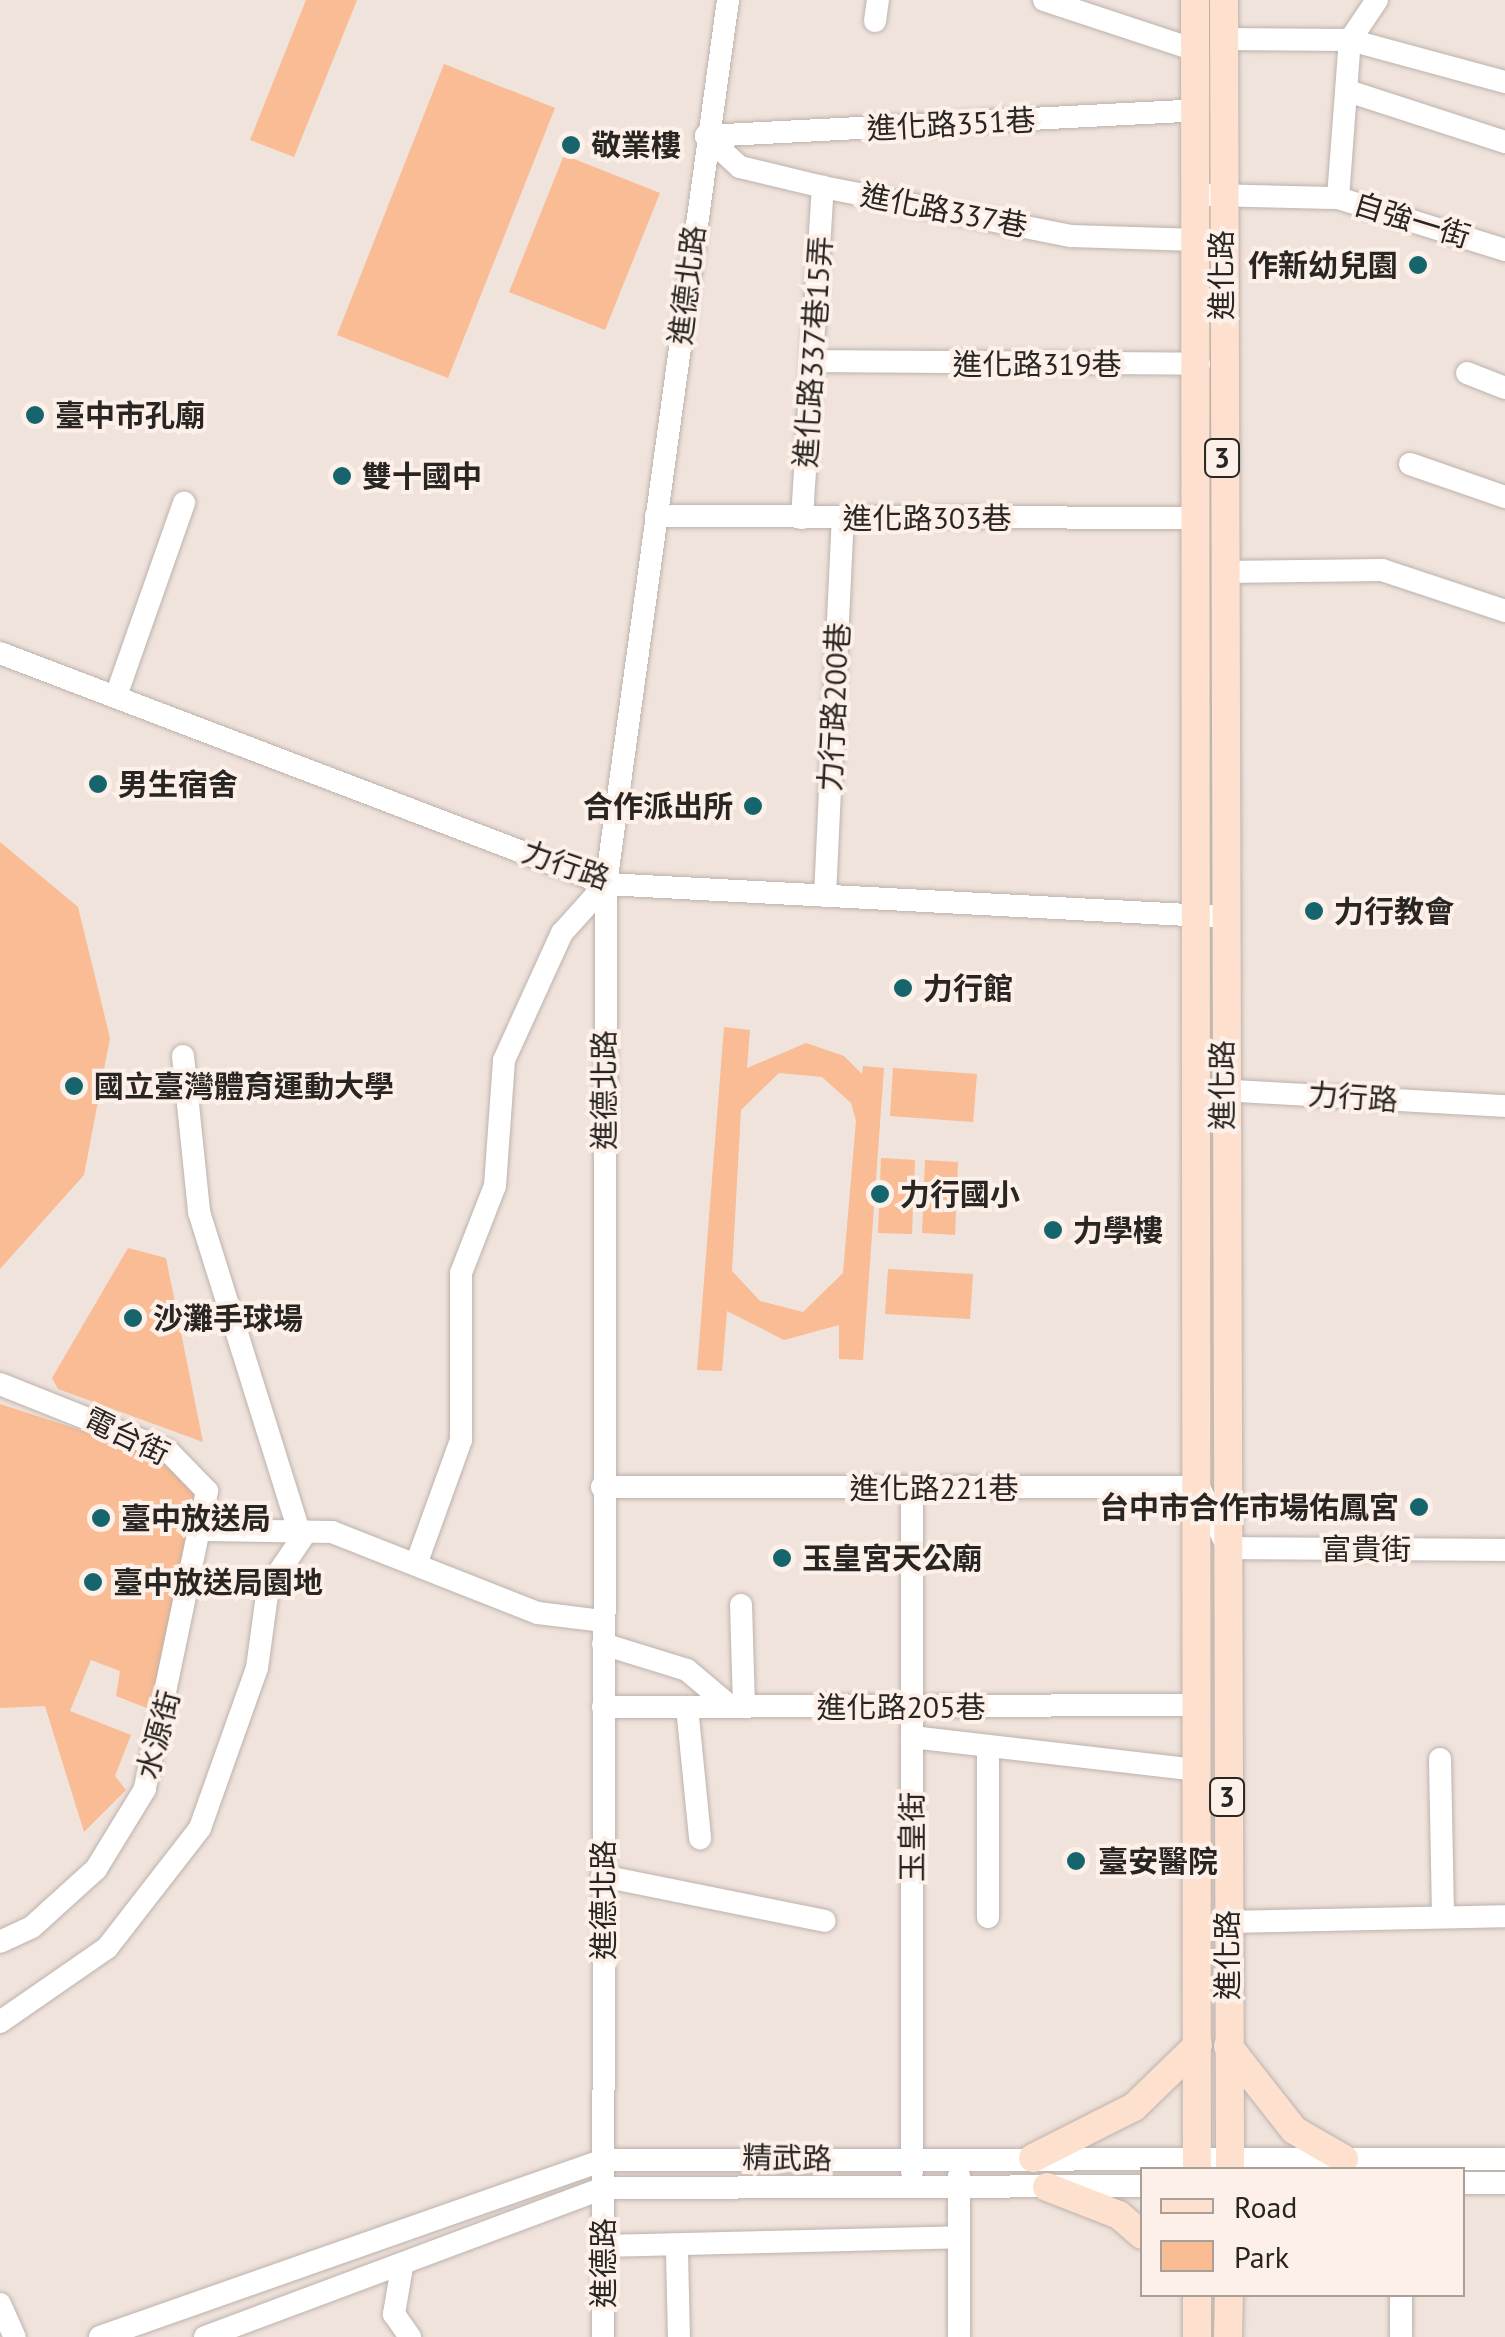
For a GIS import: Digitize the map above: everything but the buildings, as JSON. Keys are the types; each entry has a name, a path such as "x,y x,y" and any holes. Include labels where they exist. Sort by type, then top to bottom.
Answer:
{"main road":[{"name":"進化路","path":"1196,0 1196,110 1209,196 1223,572 1200,1487 1197,2165"},
{"name":"進化路","path":"1214,916 1198,518 1197,240 1209,196 1224,0"},
{"name":"進化路","path":"1211,1090 1228,1548 1226,1922 1230,2164"},
{"path":"1033,2158 1134,2107 1198,2045"},
{"path":"1228,2046 1294,2130 1344,2159"},
{"path":"1047,2187 1119,2214 1140,2233"},
{"path":"1196,2297 1197,2337"},
{"path":"1228,2337 1231,2297"}],"street":[{"name":"進德北路","path":"604,2188 602,1487 606,884 706,136 728,0"},
{"path":"1044,0 1195,50"},
{"path":"1338,198 1350,40 1377,0"},
{"path":"1224,39 1350,40 1505,82"},
{"path":"1348,91 1505,142"},
{"name":"進化路351巷","path":"706,136 1196,110"},
{"name":"進化路337巷","path":"706,136 740,167 824,187 1070,236 1197,240"},
{"name":"進化路337巷15弄","path":"802,518 824,187"},
{"name":"自強一街","path":"1209,196 1338,198 1505,250"},
{"name":"進化路319巷","path":"813,361 875,365 1199,364"},
{"path":"1467,373 1505,388"},
{"path":"1410,464 1505,497"},
{"path":"116,696 184,503"},
{"name":"進化路303巷","path":"656,516 1198,518"},
{"name":"力行路200巷","path":"825,896 843,519"},
{"path":"1223,572 1382,570 1505,611"},
{"name":"力行路","path":"0,653 606,884 1214,916"},
{"path":"418,1559 461,1440 461,1273 495,1186 504,1060 562,932 606,884"},
{"path":"0,2022 107,1948 200,1828 257,1668 268,1588 302,1532 200,1212 183,1056"},
{"name":"力行路","path":"1211,1090 1505,1106"},
{"name":"電台街","path":"0,1384 168,1451 207,1491 206,1530"},
{"name":"進化路221巷","path":"602,1487 1200,1487"},
{"path":"1200,1487 1228,1548"},
{"name":"玉皇街","path":"912,1489 912,2185"},
{"path":"206,1530 302,1532 418,1559 538,1614 602,1633 686,1670 738,1707"},
{"name":"水源街","path":"0,1942 32,1927 96,1868 145,1789 206,1530"},
{"name":"富貴街","path":"1228,1548 1505,1550"},
{"path":"738,1707 741,1605"},
{"name":"進化路205巷","path":"603,1707 1198,1705"},
{"path":"687,1707 700,1838"},
{"name":"進化路205巷","path":"912,1737 1198,1770"},
{"name":"進化路205巷","path":"988,1747 988,1917"},
{"path":"1440,1759 1444,1918"},
{"path":"602,1876 825,1921"},
{"path":"1226,1922 1505,1916"},
{"name":"精武路","path":"100,2337 604,2160 1033,2158 1197,2165 1344,2159 1505,2159"},
{"path":"959,2160 959,2337"},
{"path":"1465,2184 1505,2183"},
{"name":"精武路","path":"211,2335 402,2267 604,2188 1140,2186"},
{"name":"進德路","path":"603,2337 604,2188"},
{"path":"603,2246 677,2251 959,2237"},
{"path":"677,2251 679,2337"},
{"path":"402,2267 394,2314 410,2337"},
{"path":"1401,2297 1402,2337"},
{"path":"202,2301 211,2335"},
{"path":"0,2304 15,2337"}],"green space":[{"path":"306,0 357,0 294,157 250,140"},
{"path":"444,64 555,108 448,378 337,335"},
{"path":"564,155 660,193 605,330 509,292"},
{"path":"0,842 78,907 110,1038 84,1175 0,1269"},
{"path":"724,1027 750,1030 747,1068 806,1043 844,1056 862,1074 863,1066 884,1068 863,1360 839,1359 839,1325 784,1340 727,1311 722,1371 697,1370","holes":["779,1073 822,1077 851,1103 856,1121 843,1273 803,1312 760,1301 732,1271 741,1110"]},
{"path":"893,1068 977,1074 973,1122 890,1116"},
{"path":"881,1158 915,1160 912,1234 878,1233"},
{"path":"925,1160 958,1162 955,1235 922,1233"},
{"name":"沙灘手球場","path":"128,1248 166,1258 203,1442 58,1389 52,1378"},
{"path":"888,1269 973,1274 970,1319 885,1314"},
{"name":"臺中放送局園地","path":"0,1404 164,1457 193,1493 199,1529 157,1712 116,1696 120,1671 91,1660 70,1711 131,1735 115,1776 126,1790 84,1832 45,1706 0,1708"}],"place":[{"name":"敬業樓","path":"571,145"},
{"name":"作新幼兒園","path":"1418,265"},
{"name":"臺中市孔廟","path":"35,415"},
{"name":"雙十國中","path":"342,476"},
{"name":"男生宿舍","path":"98,784"},
{"name":"合作派出所","path":"753,806"},
{"name":"力行教會","path":"1314,911"},
{"name":"力行館","path":"903,988"},
{"name":"國立臺灣體育運動大學","path":"74,1086"},
{"name":"力行國小","path":"880,1194"},
{"name":"力學樓","path":"1053,1230"},
{"name":"沙灘手球場","path":"133,1318"},
{"name":"台中市合作市場佑鳳宮","path":"1419,1507"},
{"name":"臺中放送局","path":"101,1518"},
{"name":"玉皇宮天公廟","path":"782,1558"},
{"name":"臺中放送局園地","path":"93,1582"},
{"name":"臺安醫院","path":"1076,1861"}]}
